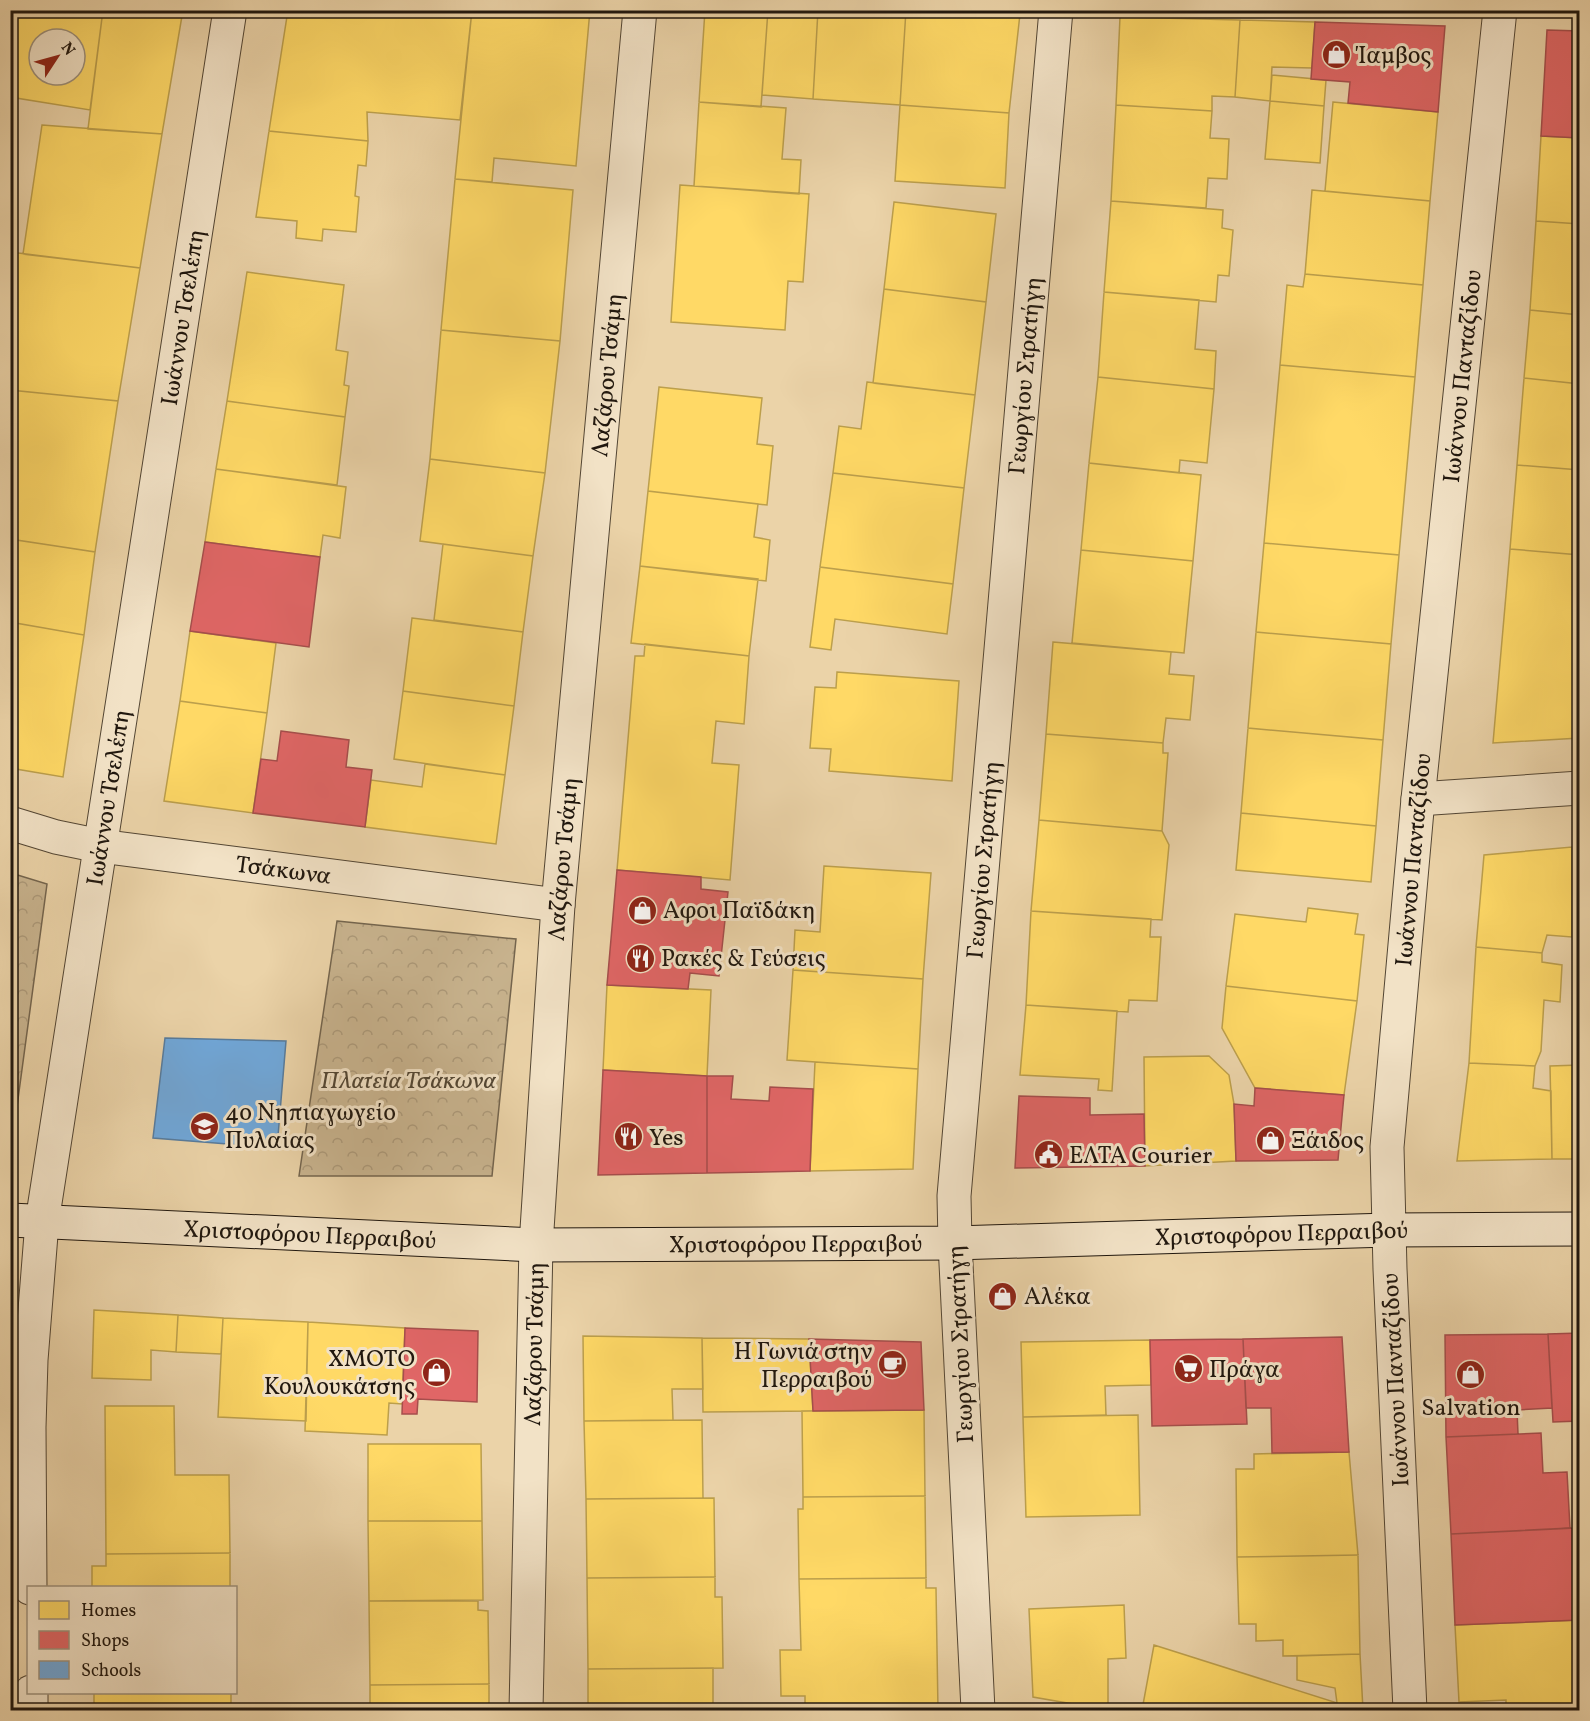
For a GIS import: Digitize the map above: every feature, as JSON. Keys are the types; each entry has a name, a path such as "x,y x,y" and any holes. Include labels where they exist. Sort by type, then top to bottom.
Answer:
{"street":[{"name":"Ιωάννου Τσελέπη","path":"30,1586 31,1360 26,1221 100,846 230,10"},
{"name":"Λαζάρου Τσάμη","path":"526,1710 536,1245 558,905 640,10"},
{"name":"Γεωργίου Στρατήγη","path":"978,1710 954,1196 1056,10"},
{"name":"Ιωάννου Πανταζίδου","path":"1410,1710 1387,1147 1418,799 1500,10"},
{"path":"1418,799 1580,788"},
{"name":"Τσάκωνα","path":"10,823 56,837 100,846 558,905"},
{"name":"Χριστοφόρου Περραιβού","path":"26,1221 536,1245 955,1243 1389,1230 1580,1229"},
{"path":"31,1694 31,1710"}],"green space":[{"path":"10,873 47,884 11,1151"},
{"name":"Πλατεία Τσάκωνα","path":"337,921 516,939 492,1176 299,1176"}],"building: Homes":[{"path":"10,10 18,10 10,68"},
{"path":"18,10 103,10 90,110 10,97 10,68"},
{"path":"103,10 183,10 162,134 88,129"},
{"path":"288,10 472,10 460,120 367,112 368,141 269,131"},
{"path":"472,10 590,10 576,166 494,158 492,182 455,179"},
{"path":"705,10 768,10 761,107 699,102"},
{"path":"768,10 818,10 813,99 762,95"},
{"path":"818,10 906,10 900,105 813,99"},
{"path":"906,10 1020,14 1009,113 900,105"},
{"path":"1120,17 1240,20 1235,97 1212,96 1212,111 1116,105"},
{"path":"1240,20 1315,22 1312,68 1272,67 1270,101 1235,97"},
{"path":"1272,75 1326,80 1324,106 1270,101"},
{"path":"1270,101 1324,106 1320,163 1265,159"},
{"path":"699,102 786,108 782,159 801,160 799,194 694,186"},
{"path":"1333,102 1438,112 1430,201 1325,191"},
{"path":"900,105 1009,113 1005,188 895,181"},
{"path":"1116,105 1212,111 1210,138 1229,139 1227,179 1208,178 1206,208 1111,201"},
{"path":"42,125 162,134 140,268 23,254"},
{"path":"269,131 368,141 366,166 358,165 355,196 359,197 356,232 323,229 322,241 296,238 297,221 256,217"},
{"path":"1541,136 1580,138 1580,224 1536,221"},
{"path":"455,179 573,190 560,341 441,330"},
{"path":"680,185 809,194 803,282 788,281 785,330 671,322"},
{"path":"1312,190 1430,201 1423,285 1305,274"},
{"path":"1111,201 1223,210 1222,228 1233,230 1229,276 1218,275 1216,302 1104,292"},
{"path":"894,202 996,214 986,302 884,289"},
{"path":"1536,221 1580,224 1580,315 1530,310"},
{"path":"10,252 140,268 118,401 10,390"},
{"path":"247,272 344,285 336,350 348,352 344,385 349,386 345,417 227,401"},
{"path":"1305,274 1423,285 1415,377 1280,365 1287,285 1303,287"},
{"path":"884,289 986,302 975,395 873,383"},
{"path":"1104,292 1199,300 1195,349 1216,351 1214,389 1098,377"},
{"path":"1530,310 1580,315 1580,384 1524,378"},
{"path":"441,330 560,341 545,473 430,459"},
{"path":"1280,365 1415,377 1399,555 1264,543"},
{"path":"1098,377 1214,389 1207,463 1180,460 1179,473 1089,463"},
{"path":"1524,378 1580,384 1580,470 1517,465"},
{"path":"867,382 975,395 964,488 833,473 839,426 861,429"},
{"path":"659,387 762,398 757,444 773,446 767,505 648,491"},
{"path":"10,390 118,401 95,552 10,539"},
{"path":"227,401 345,417 337,485 216,469"},
{"path":"430,459 545,473 533,556 420,541"},
{"path":"1089,463 1201,475 1193,561 1081,550"},
{"path":"1517,465 1580,470 1580,555 1510,549"},
{"path":"216,469 346,487 340,538 323,535 320,557 205,542"},
{"path":"833,473 964,488 953,584 820,567"},
{"path":"648,491 758,504 754,537 770,540 766,581 640,566"},
{"path":"10,539 95,552 84,635 10,622"},
{"path":"1264,543 1399,555 1391,644 1256,632"},
{"path":"443,544 533,556 523,632 434,620"},
{"path":"1510,549 1580,555 1580,738 1493,743"},
{"path":"1081,550 1193,561 1184,653 1072,643"},
{"path":"640,566 758,579 749,656 631,643"},
{"path":"820,567 953,584 947,634 835,619 831,650 810,647"},
{"path":"412,618 523,632 514,706 403,691"},
{"path":"10,622 84,635 63,777 10,768"},
{"path":"190,631 276,643 267,713 180,701"},
{"path":"1256,632 1391,644 1383,740 1248,728"},
{"path":"1053,642 1171,652 1169,674 1194,676 1190,720 1166,718 1163,743 1046,734"},
{"path":"645,644 749,656 744,724 716,721 712,763 739,765 730,880 617,870 635,656 644,656"},
{"path":"837,672 959,681 952,781 829,771 831,749 810,748 815,687 836,688"},
{"path":"403,691 514,706 505,775 394,759"},
{"path":"180,701 267,713 253,813 164,801"},
{"path":"1248,728 1383,740 1376,826 1241,813"},
{"path":"1046,734 1163,743 1163,753 1168,753 1162,831 1039,820"},
{"path":"425,764 505,775 496,844 365,827 371,780 422,787"},
{"path":"1241,813 1376,826 1371,882 1236,870"},
{"path":"1039,820 1162,831 1169,845 1162,920 1031,911"},
{"path":"1572,847 1580,847 1580,938 1572,937"},
{"path":"1572,847 1572,937 1547,935 1542,953 1476,947 1484,855"},
{"path":"824,866 931,873 923,979 793,970 795,930 820,932"},
{"path":"1308,908 1358,914 1355,934 1364,935 1357,1001 1226,986 1235,914 1306,922"},
{"path":"1031,911 1151,919 1150,937 1161,937 1157,1001 1129,1000 1128,1012 1026,1005"},
{"path":"1476,947 1542,953 1542,962 1562,965 1560,1002 1544,1000 1541,1051 1535,1066 1469,1063"},
{"path":"793,970 923,979 918,1069 787,1060"},
{"path":"607,985 711,990 707,1076 603,1070"},
{"path":"1226,986 1357,1001 1344,1095 1255,1088 1222,1028"},
{"path":"1026,1005 1117,1011 1112,1091 1098,1090 1099,1079 1020,1075"},
{"path":"1209,1056 1229,1075 1234,1104 1236,1161 1145,1166 1144,1057"},
{"path":"815,1062 918,1069 913,1169 810,1171"},
{"path":"1469,1063 1535,1066 1533,1088 1551,1091 1552,1159 1457,1161"},
{"path":"1580,1065 1580,1159 1552,1159 1550,1066"},
{"path":"94,1310 178,1315 176,1352 151,1350 151,1380 92,1378"},
{"path":"178,1315 223,1318 221,1354 176,1352"},
{"path":"223,1318 308,1322 306,1421 218,1417"},
{"path":"308,1322 405,1328 402,1404 389,1403 387,1435 305,1431"},
{"path":"583,1336 702,1338 703,1389 672,1389 673,1420 584,1421"},
{"path":"702,1338 809,1339 813,1411 703,1412"},
{"path":"1150,1340 1151,1385 1105,1386 1106,1415 1023,1417 1021,1342"},
{"path":"105,1406 174,1406 175,1475 229,1475 230,1553 106,1554"},
{"path":"924,1410 925,1496 803,1497 802,1411"},
{"path":"1138,1415 1140,1515 1026,1517 1023,1417"},
{"path":"702,1420 703,1498 586,1499 584,1421"},
{"path":"368,1444 481,1444 482,1521 368,1521"},
{"path":"1349,1452 1358,1555 1237,1557 1236,1469 1254,1469 1254,1454"},
{"path":"925,1496 926,1578 799,1579 798,1509 803,1509 803,1497"},
{"path":"714,1498 715,1577 587,1578 586,1499"},
{"path":"368,1521 482,1521 483,1600 369,1601"},
{"path":"230,1553 230,1586 92,1586 92,1566 106,1566 106,1554"},
{"path":"1358,1555 1360,1654 1283,1656 1283,1640 1256,1641 1256,1624 1239,1624 1237,1557"},
{"path":"715,1577 715,1597 722,1597 723,1668 588,1669 587,1578"},
{"path":"926,1578 926,1588 936,1588 938,1710 805,1710 805,1696 781,1696 780,1650 801,1650 799,1579"},
{"path":"369,1601 478,1601 478,1610 488,1611 489,1684 370,1685"},
{"path":"1124,1605 1126,1658 1108,1659 1108,1710 1033,1697 1029,1609"},
{"path":"1580,1620 1580,1710 1506,1710 1506,1700 1459,1702 1455,1625"},
{"path":"1154,1645 1337,1703 1335,1688 1297,1680 1297,1656 1360,1654 1363,1710 1142,1710"},
{"path":"713,1668 713,1710 588,1710 588,1669"},
{"path":"489,1684 489,1710 370,1710 370,1685"},
{"path":"94,1694 231,1694 231,1710 94,1710"}],"building: Shops":[{"path":"1315,22 1445,26 1438,112 1348,103 1350,82 1311,79"},
{"path":"1547,30 1580,31 1580,138 1541,136"},
{"path":"205,542 320,557 309,647 190,631"},
{"path":"281,731 349,740 346,767 372,770 365,827 253,813 261,759 277,761"},
{"path":"617,870 701,877 701,889 728,892 719,976 690,973 688,989 607,985"},
{"path":"603,1070 707,1076 707,1173 598,1175"},
{"path":"707,1076 733,1076 731,1099 769,1101 770,1087 813,1089 810,1171 707,1173"},
{"path":"1255,1088 1344,1095 1338,1160 1236,1161 1234,1104 1254,1106"},
{"path":"1019,1096 1090,1098 1090,1115 1144,1114 1145,1166 1015,1168"},
{"path":"405,1328 478,1331 477,1402 418,1399 417,1414 402,1414"},
{"path":"1580,1333 1580,1421 1553,1422 1548,1334"},
{"path":"1548,1334 1552,1408 1517,1410 1518,1434 1446,1437 1445,1335"},
{"path":"1342,1337 1349,1452 1272,1453 1271,1408 1246,1408 1243,1339"},
{"path":"809,1339 921,1342 924,1410 813,1411"},
{"path":"1243,1339 1247,1424 1152,1426 1150,1340"},
{"path":"1541,1433 1543,1473 1567,1472 1570,1528 1451,1534 1446,1437"},
{"path":"1576,1528 1580,1620 1455,1625 1451,1534"}],"building: Schools":[{"path":"165,1038 286,1041 277,1148 153,1138"}],"place":[{"name":"Ίαμβος","path":"1337,55"},
{"name":"Αφοι Παϊδάκη","path":"642,910"},
{"name":"Ρακές & Γεύσεις","path":"640,958"},
{"name":"4ο Νηπιαγωγείο Πυλαίας","path":"204,1126"},
{"name":"Yes","path":"628,1137"},
{"name":"Ξάιδος","path":"1270,1140"},
{"name":"ΕΛΤΑ Courier","path":"1048,1155"},
{"name":"Αλέκα","path":"1003,1296"},
{"name":"Η Γωνιά στην Περραιβού","path":"893,1365"},
{"name":"Πράγα","path":"1188,1369"},
{"name":"XMOTO Κουλουκάτσης","path":"436,1372"},
{"name":"Salvation","path":"1471,1374"}]}
